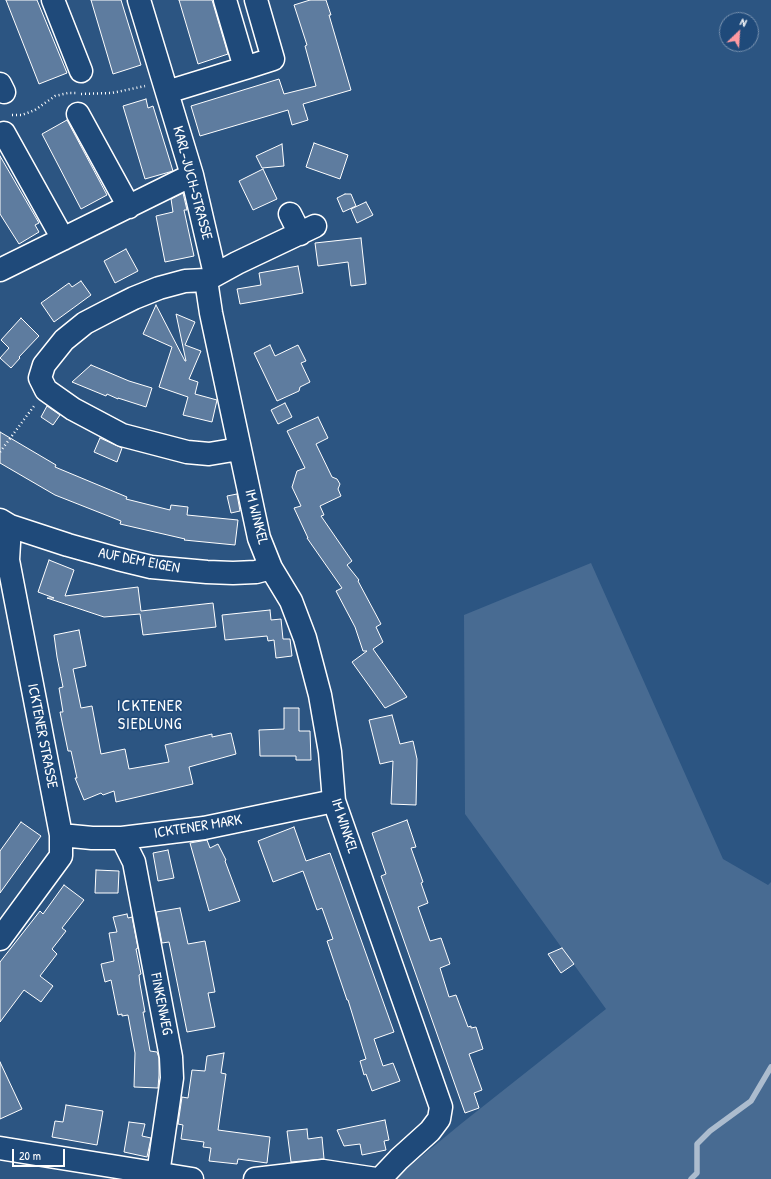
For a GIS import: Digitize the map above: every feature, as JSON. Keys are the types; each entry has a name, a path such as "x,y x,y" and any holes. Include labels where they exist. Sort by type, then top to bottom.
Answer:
{"street":[{"path":"52,0 81,71"},
{"name":"KARL-JUCH-STRASSE","path":"139,0 192,175 211,277"},
{"path":"225,0 245,68"},
{"path":"167,92 273,59 256,0"},
{"path":"78,114 129,207"},
{"path":"4,134 62,240"},
{"path":"0,270 192,175"},
{"path":"239,449 210,454 187,452 122,435 73,409 46,390 40,378 44,365 64,340 85,323 134,298 159,288 185,281 211,277 307,230 290,214"},
{"name":"IM WINKEL","path":"211,277 211,313 259,538 271,568 293,607 305,638 320,695 330,752 334,801 441,1107 439,1119 430,1131 398,1159 380,1179"},
{"name":"AUF DEM EIGEN","path":"5,523 118,559 151,566 207,572 233,573 256,572 271,568"},
{"name":"ICKTENER STRASSE","path":"0,939 60,856 61,835 8,560 5,523"},
{"name":"ICKTENER MARK","path":"61,835 92,838 122,838 204,828 334,801"},
{"name":"FINKENWEG","path":"122,838 134,862 171,1057 172,1078 158,1174"},
{"path":"0,1148 192,1179"},
{"path":"255,1179 323,1171 376,1179"}],"path":[{"path":"0,452 46,390"}],"shaded area":[{"path":"591,563 723,859 768,885 771,882 771,1179 394,1179 606,1009 465,814 464,615"}],"building":[{"path":"6,0 37,0 67,73 39,84"},
{"path":"91,0 121,0 141,65 113,74"},
{"path":"179,0 212,0 228,54 198,64"},
{"path":"310,0 326,0 351,90 303,104 308,120 292,125 288,110 200,136 191,106 279,79 284,94 316,86 305,46 307,45 294,5"},
{"path":"146,99 148,108 153,106 173,171 145,179 123,106"},
{"path":"67,120 107,195 81,209 42,134"},
{"path":"314,143 348,155 340,179 306,167"},
{"path":"282,144 284,166 262,168 256,156"},
{"path":"0,156 39,223 35,225 39,232 19,244 0,214"},
{"path":"263,169 277,199 253,210 239,181"},
{"path":"183,193 187,210 184,210 194,256 165,262 156,216 173,212 171,199"},
{"path":"345,194 351,194 356,206 343,212 337,198"},
{"path":"366,202 373,215 357,223 351,209"},
{"path":"361,238 366,284 351,286 348,262 318,266 315,243"},
{"path":"126,249 138,271 115,283 104,261"},
{"path":"298,266 303,293 240,304 237,289 261,285 259,273"},
{"path":"81,281 91,295 54,322 41,303 69,283 72,287"},
{"path":"156,305 185,361 176,314 195,322 185,345 201,351 189,379 198,382 195,394 217,400 212,422 183,415 188,397 159,387 172,347 143,334"},
{"path":"21,318 39,336 19,357 20,358 11,368 0,358 9,348 1,340"},
{"path":"270,345 275,356 298,345 306,361 301,363 310,382 300,387 299,391 277,401 254,353"},
{"path":"91,365 129,381 152,388 146,407 118,399 107,394 106,396 72,382"},
{"path":"285,403 292,417 278,424 271,410"},
{"path":"47,406 60,415 53,425 41,417"},
{"path":"318,417 328,438 316,444 332,477 337,479 340,484 338,489 341,496 320,506 324,515 321,516 352,561 347,565 359,580 358,581 381,624 376,627 383,642 373,649 407,697 385,708 352,662 367,651 363,651 355,627 336,591 342,588 307,538 294,508 301,506 292,487 297,471 305,468 287,431"},
{"path":"0,432 56,465 55,467 127,497 126,499 170,510 171,505 188,507 187,515 238,520 235,545 184,540 185,539 120,524 121,521 55,495 0,463"},
{"path":"100,438 122,448 117,462 94,452"},
{"path":"237,494 240,511 231,513 227,496"},
{"path":"49,560 74,570 65,596 138,587 141,611 213,603 216,627 143,635 140,614 104,617 47,598 54,598 38,592"},
{"path":"270,610 271,620 281,619 283,639 290,639 292,656 276,658 274,640 268,641 267,636 225,640 222,615"},
{"path":"79,630 86,666 73,669 81,708 92,706 101,754 125,749 129,769 169,762 165,745 212,734 212,737 231,733 236,754 189,767 193,784 116,802 114,791 103,795 101,793 84,800 75,778 77,778 71,751 68,751 60,712 63,712 59,688 63,687 54,635"},
{"path":"284,708 299,708 299,731 310,731 311,760 296,760 296,756 260,756 259,730 284,729"},
{"path":"392,715 400,744 413,741 417,759 416,805 391,804 393,761 380,764 369,720"},
{"path":"407,820 416,847 411,848 423,882 421,883 428,903 418,907 430,941 441,938 450,964 440,968 449,997 456,995 468,1027 476,1027 483,1049 469,1054 482,1090 474,1093 479,1108 465,1113 381,876 386,874 372,833"},
{"path":"21,822 41,836 0,893 0,851"},
{"path":"294,827 306,861 330,853 394,1032 374,1039 383,1066 393,1063 400,1081 372,1091 366,1074 364,1075 360,1061 366,1059 348,1000 327,941 333,939 322,908 317,910 303,871 273,882 258,841"},
{"path":"207,840 210,848 218,844 226,860 225,861 240,901 209,911 190,843"},
{"path":"168,850 174,878 158,881 153,853"},
{"path":"96,870 119,871 118,893 95,893"},
{"path":"64,885 84,900 62,928 66,931 52,949 57,954 40,976 53,986 41,1002 24,990 0,1022 0,962 40,911 43,914"},
{"path":"180,908 188,944 205,941 215,992 208,993 215,1027 187,1032 169,942 162,943 156,912"},
{"path":"127,914 128,918 132,917 138,948 136,949 141,974 139,975 145,1012 143,1012 150,1051 157,1052 159,1058 158,1088 134,1087 135,1053 128,1015 118,1015 111,980 105,982 101,964 114,961 109,933 117,932 113,917"},
{"path":"562,948 574,964 561,973 548,954"},
{"path":"224,1053 221,1073 226,1074 218,1130 270,1137 267,1163 238,1159 237,1164 209,1161 211,1148 203,1147 204,1142 181,1139 183,1125 178,1124 182,1097 188,1098 192,1070 205,1071 207,1056"},
{"path":"0,1062 22,1109 0,1119"},
{"path":"66,1105 103,1111 97,1145 52,1137 55,1121 63,1122"},
{"path":"385,1120 389,1140 384,1141 386,1150 362,1155 360,1144 344,1146 337,1130"},
{"path":"129,1122 145,1124 142,1136 151,1138 147,1157 124,1152"},
{"path":"307,1129 308,1139 322,1137 324,1159 291,1162 287,1131"}],"waterway":[{"path":"691,1179 697,1173 697,1144 710,1131 751,1101 771,1067"}],"district":[{"name":"ICKTENER SIEDLUNG","path":"150,716"}]}
